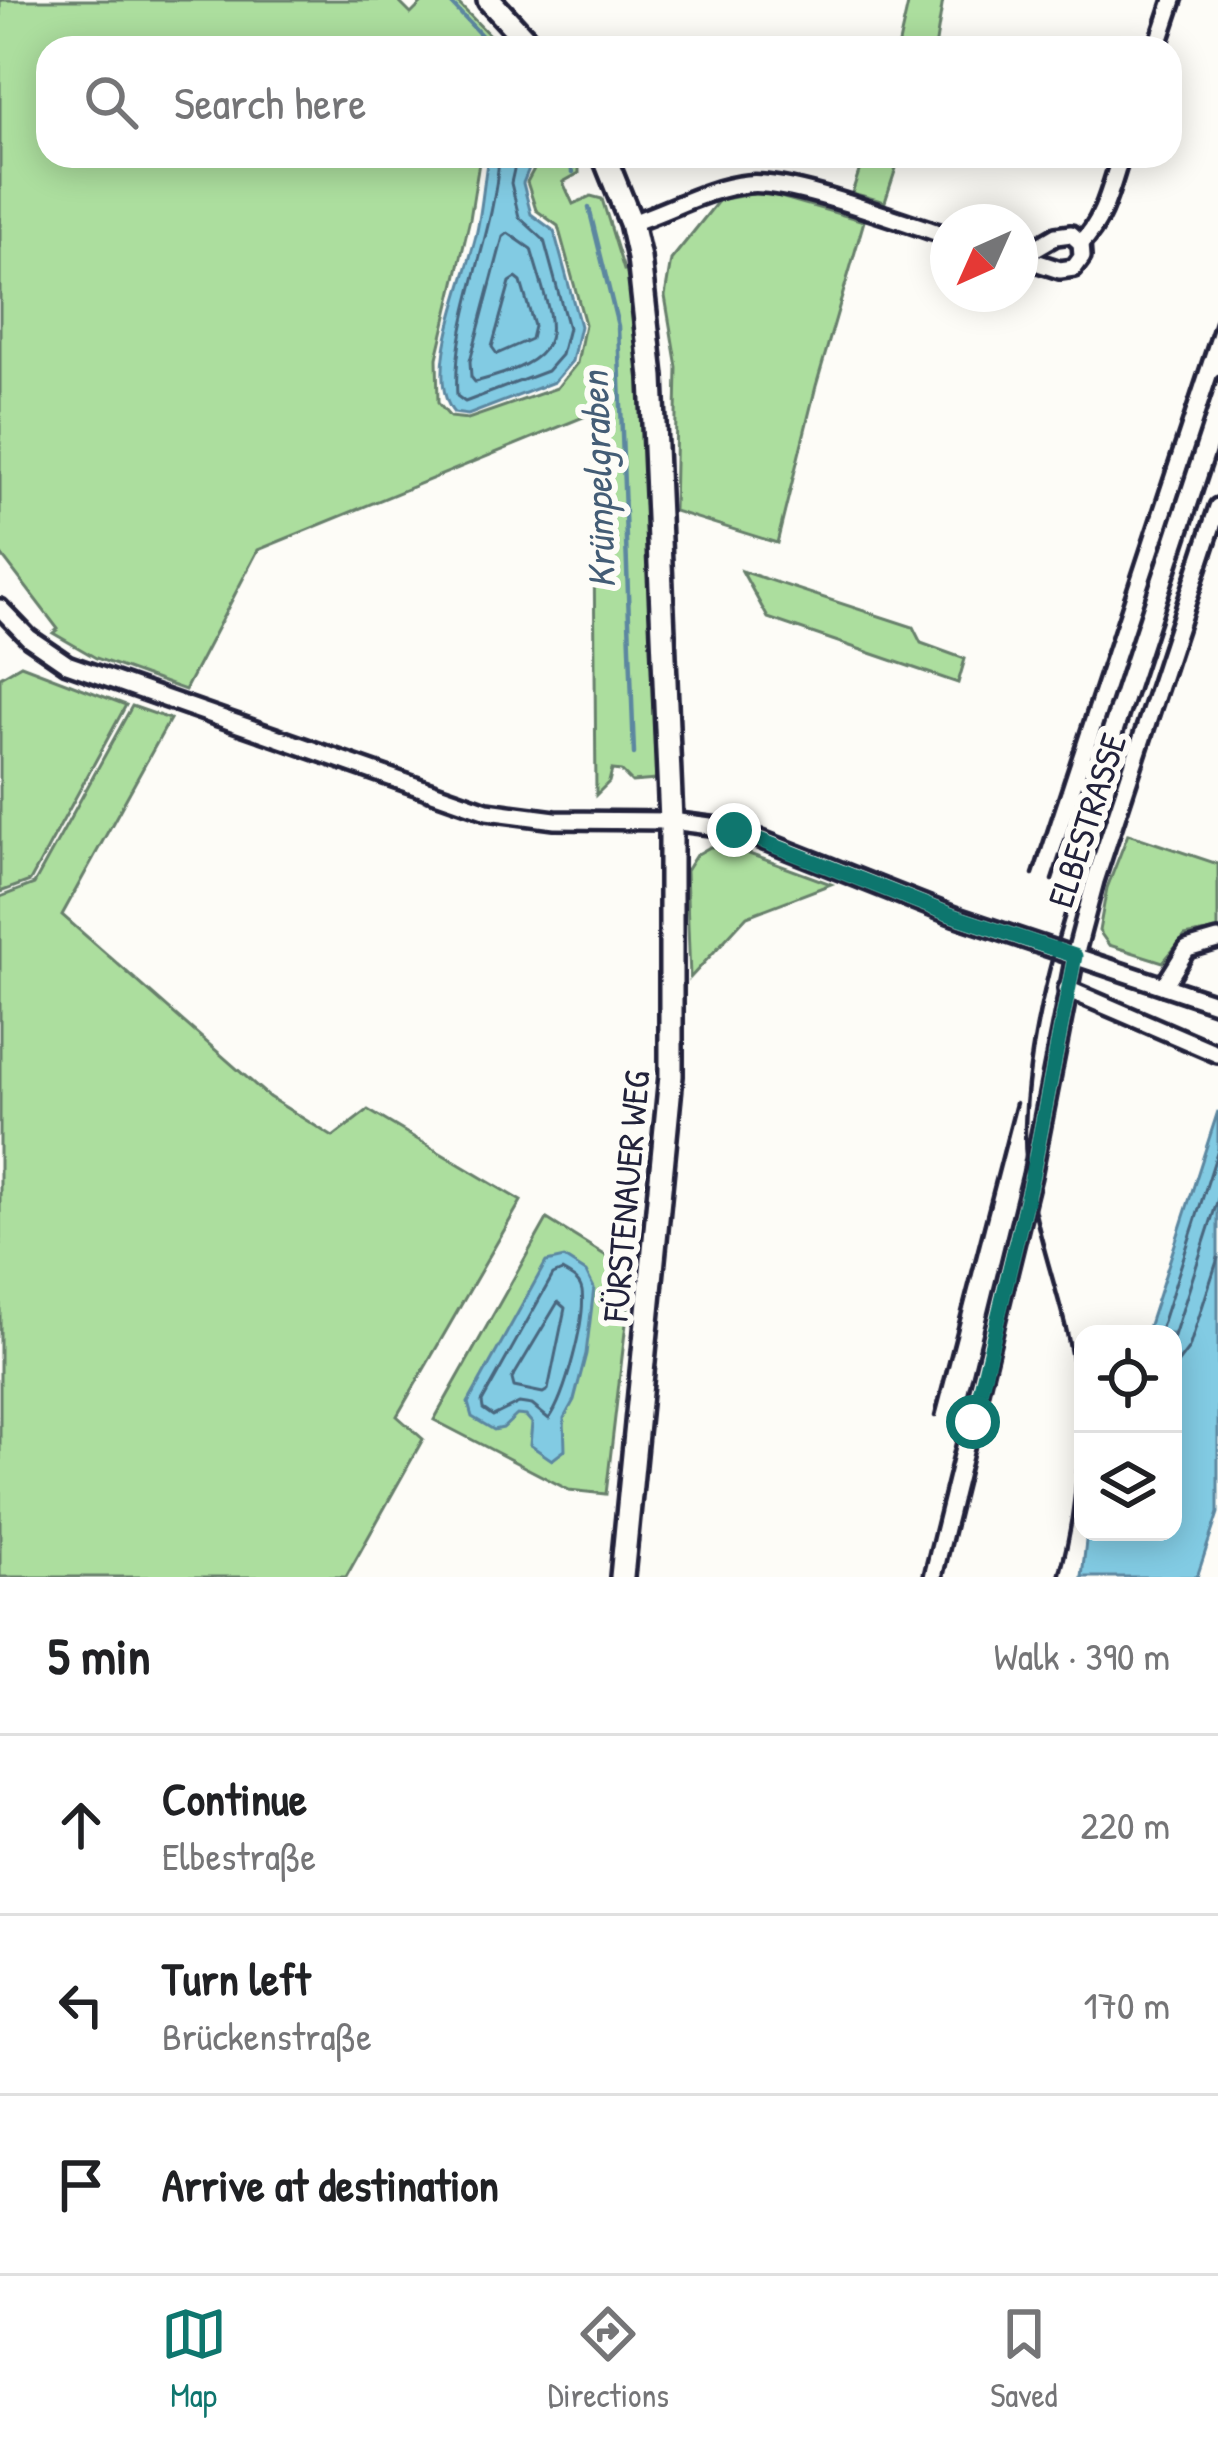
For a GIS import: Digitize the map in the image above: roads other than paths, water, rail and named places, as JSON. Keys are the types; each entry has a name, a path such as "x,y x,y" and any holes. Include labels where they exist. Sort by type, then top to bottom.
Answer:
{"street":[{"path":"489,0 522,36"},
{"path":"1161,36 1173,0"},
{"name":"FÜRSTENAUER WEG","path":"609,168 639,258 652,377 671,820 670,1076 622,1577"},
{"path":"1081,243 1103,210 1117,168"},
{"path":"631,223 750,183 802,192 930,231"},
{"path":"1038,246 1071,234 1081,243 1082,257 1074,268 1060,270 1038,263"},
{"name":"ELBESTRASSE","path":"933,1577 1032,1176 1075,956 1095,881 1218,507"},
{"path":"0,608 28,638 67,664 487,812 555,820 671,820 734,830 954,916 1218,1004"},
{"path":"1164,986 1187,949 1218,940"},
{"path":"1067,989 1218,1054"}],"water":[{"path":"486,168 529,168 523,183 531,214 554,231 580,326 572,361 554,382 468,415 454,413 445,396 443,375 450,325 477,231"},
{"path":"1218,1111 1218,1513 1197,1577 1082,1577 1086,1541 1182,1541 1182,1325 1149,1325"},
{"path":"564,1258 586,1272 594,1288 586,1354 574,1400 564,1418 565,1450 552,1460 530,1445 532,1423 526,1416 517,1415 494,1430 472,1417 468,1403 546,1262"}],"waterway":[{"name":"Krümpelgraben","path":"448,0 482,36"},
{"name":"Krümpelgraben","path":"571,168 573,172"},
{"name":"Krümpelgraben","path":"589,208 618,326 634,754"}],"railway":[{"path":"1033,874 1218,312"},
{"path":"1052,880 1218,376"},
{"path":"1059,1577 1076,1486 1078,1424 1073,1363 1034,1207 1026,1155 1034,1041 1066,910 1218,446"},
{"path":"935,1416 1016,1103"}]}
